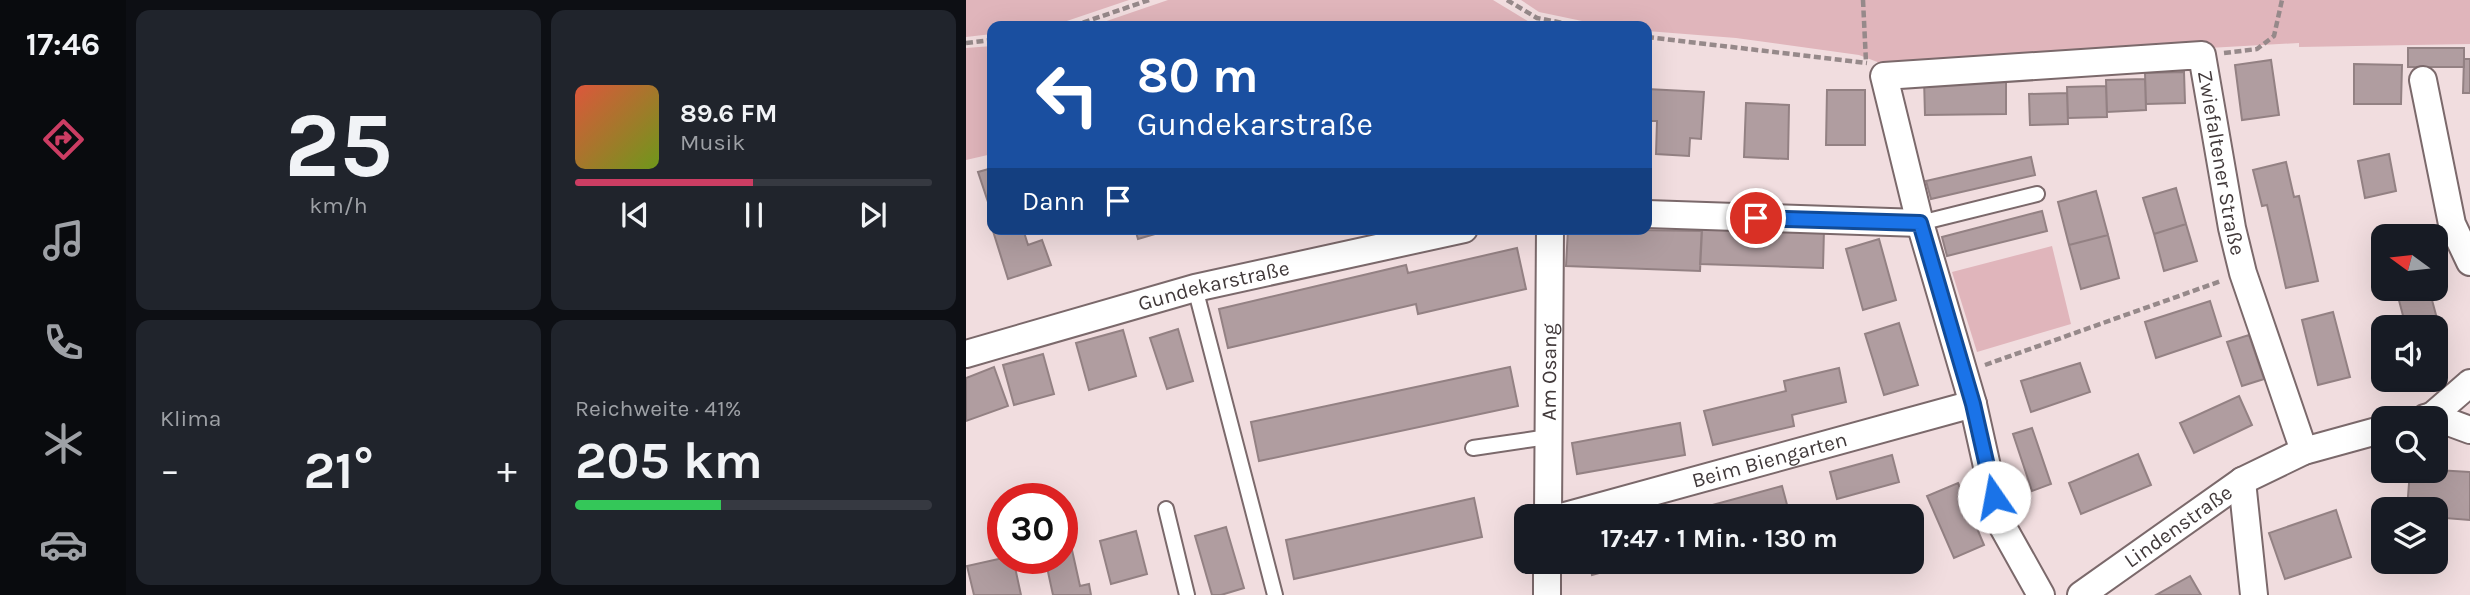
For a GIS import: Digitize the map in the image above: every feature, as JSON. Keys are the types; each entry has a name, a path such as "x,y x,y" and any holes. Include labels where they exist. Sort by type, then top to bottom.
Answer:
{"street":[{"name":"Zwiefaltener Straße","path":"1875,69 2202,55 2232,228 2243,274 2304,451"},
{"path":"1875,69 1973,404 1999,520 2041,595"},
{"path":"2423,80 2452,224 2470,262"},
{"path":"1652,214 1920,223"},
{"name":"Gundekarstraße","path":"966,354 1195,288 1437,235"},
{"name":"Am Osang","path":"1548,504 1549,235"},
{"path":"2442,406 2470,383"},
{"name":"Beim Biengarten","path":"1609,504 1973,404"},
{"path":"2448,423 2470,430"},
{"name":"Lindenstraße","path":"2081,595 2242,481 2304,451 2371,433"},
{"name":"Lindenstraße","path":"2242,481 2254,595"},
{"path":"1546,595 1547,574"}],"lane":[{"path":"1920,223 2036,194"},
{"path":"1195,288 1275,595"},
{"path":"1474,448 1548,437"},
{"path":"1166,509 1187,595"}],"path":[{"path":"1088,21 1149,0"},
{"path":"1507,0 1537,18 1553,21"},
{"path":"1652,38 1875,69 1863,0"},
{"path":"2202,55 2257,49 2274,36 2282,0"},
{"path":"966,43 987,41"},
{"path":"1964,373 2243,274"}],"shaded area":[{"path":"966,0 1129,0 1067,21 987,21 987,35 966,37"},
{"path":"1168,0 1493,0 1528,21 1107,21"},
{"path":"1521,0 2470,0 2470,44 2299,47 2299,43 1888,66 1859,55 1736,38 1652,31 1652,21 1582,21 1539,12"},
{"path":"987,46 987,155 966,160 966,48"},
{"path":"2052,246 2071,324 1977,352 1952,272"}],"building":[{"path":"2408,48 2464,48 2464,67 2408,67"},
{"path":"2464,59 2470,59 2470,93 2463,93"},
{"path":"2271,60 2279,115 2242,120 2235,65"},
{"path":"2354,64 2402,65 2401,104 2354,104"},
{"path":"2184,72 2185,103 2146,104 2145,73"},
{"path":"2006,78 2006,114 1925,115 1924,79"},
{"path":"2145,79 2146,110 2107,112 2106,80"},
{"path":"2106,86 2107,117 2068,118 2067,87"},
{"path":"1652,89 1704,92 1701,139 1690,138 1689,156 1656,154 1657,121 1652,121"},
{"path":"1827,90 1865,90 1865,145 1826,145"},
{"path":"2067,93 2068,124 2030,125 2029,94"},
{"path":"1746,103 1789,105 1788,159 1744,157"},
{"path":"2389,154 2396,191 2365,198 2358,161"},
{"path":"2031,157 2035,175 1931,199 1926,181"},
{"path":"2286,162 2294,197 2299,196 2318,281 2286,288 2267,205 2262,206 2253,170"},
{"path":"987,169 987,199 978,172"},
{"path":"2176,188 2186,224 2154,234 2143,198"},
{"path":"2096,191 2108,235 2069,245 2058,202"},
{"path":"2042,211 2047,231 1947,256 1942,237"},
{"path":"2186,224 2197,261 2164,271 2154,234"},
{"path":"1702,225 1824,229 1823,268 1700,264"},
{"path":"1652,230 1702,231 1700,271 1566,266 1568,235 1652,235"},
{"path":"994,235 1025,235 1028,245 1042,240 1051,265 1008,279"},
{"path":"2108,235 2119,278 2081,289 2069,245"},
{"path":"1879,239 1896,300 1863,310 1846,249"},
{"path":"1517,248 1526,289 1418,314 1416,304 1228,348 1219,309 1406,265 1408,273"},
{"path":"2210,301 2221,336 2156,358 2145,322"},
{"path":"2399,301 2432,301 2436,315 2403,315"},
{"path":"2333,312 2350,377 2318,385 2302,320"},
{"path":"1899,323 1918,385 1884,395 1865,334"},
{"path":"1178,329 1193,381 1167,389 1150,338"},
{"path":"1123,330 1136,376 1089,390 1076,343"},
{"path":"2249,335 2264,379 2242,386 2227,342"},
{"path":"1043,354 1054,394 1014,405 1003,365"},
{"path":"2080,363 2090,392 2031,412 2021,381"},
{"path":"994,367 1008,406 966,421 966,378"},
{"path":"1510,367 1518,406 1259,461 1251,422"},
{"path":"1839,368 1846,402 1792,415 1794,426 1713,445 1704,411 1786,391 1784,381"},
{"path":"2239,396 2252,425 2194,453 2180,423"},
{"path":"1680,423 1685,455 1577,474 1572,443"},
{"path":"2032,428 2051,484 2032,491 2013,434"},
{"path":"2138,454 2151,485 2081,514 2069,483"},
{"path":"1892,455 1899,482 1837,499 1830,472"},
{"path":"2448,471 2470,472 2470,520 2448,518 2448,497 2408,497 2409,483 2448,483"},
{"path":"1958,483 1984,545 1954,558 1927,496"},
{"path":"1782,486 1787,504 1716,504"},
{"path":"1474,498 1482,537 1294,579 1286,540"},
{"path":"2336,510 2351,557 2285,579 2269,533"},
{"path":"1226,527 1244,588 1212,595 1195,536"},
{"path":"1136,531 1147,574 1111,584 1100,541"},
{"path":"987,562 987,574 1016,574 1021,595 974,595 967,566"},
{"path":"1048,574 1077,574 1080,586 1089,584 1091,595 1053,595"},
{"path":"2190,576 2201,595 2156,595"}],"route":[{"path":"1756,218 1920,223 1973,404 1994,497"}]}
